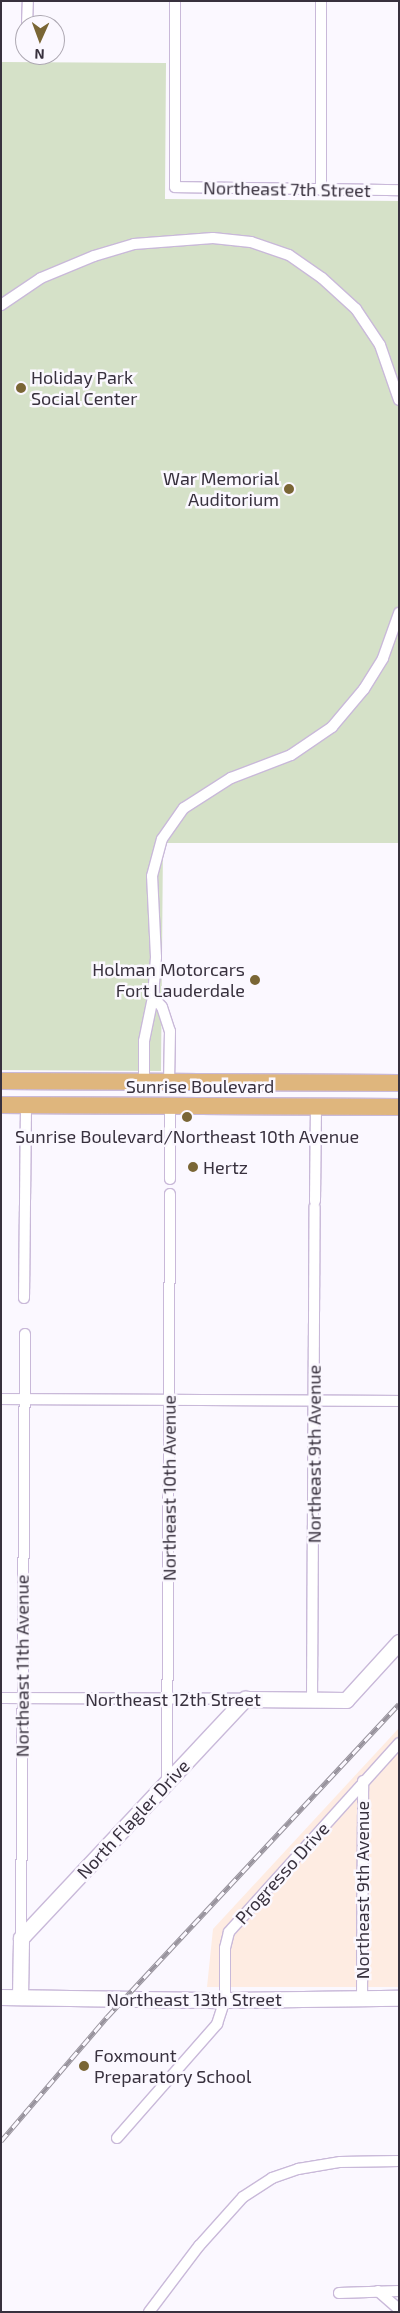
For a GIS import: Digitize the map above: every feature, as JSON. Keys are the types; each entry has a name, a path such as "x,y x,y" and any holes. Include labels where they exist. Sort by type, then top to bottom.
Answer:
{"main road":[{"name":"Sunrise Boulevard","path":"1,1081 399,1083"},
{"path":"133,1106 151,1098 169,1082"},
{"path":"282,1106 303,1095 315,1082"},
{"name":"Sunrise Boulevard","path":"1,1105 399,1107"}],"street":[{"path":"28,1 28,15"},
{"name":"Northeast 7th Street","path":"175,1 175,187 399,190"},
{"path":"320,1 321,190"},
{"path":"1,305 41,278 94,256 134,244 213,238 251,242 290,255 322,278 356,309 380,344 399,400"},
{"path":"144,1082 144,1041 153,997 156,956 152,876 162,839 184,808 223,783 291,755 332,727 364,689 382,658 399,614"},
{"path":"153,997 162,1007 170,1031 169,1082"},
{"path":"24,1298 26,1105"},
{"path":"170,1106 170,1179"},
{"name":"Northeast 9th Avenue","path":"312,1700 316,1106"},
{"name":"Northeast 10th Avenue","path":"167,1782 170,1194"},
{"name":"Northeast 11th Avenue","path":"20,1997 22,1938 21,1698 25,1334"},
{"path":"1,1399 399,1401"},
{"name":"Northeast 12th Street","path":"1,1698 346,1700 399,1642"},
{"name":"North Flagler Drive","path":"22,1938 245,1699"},
{"name":"Progresso Drive","path":"117,2138 217,2024 225,2000 225,1948 229,1932 399,1743"},
{"name":"Northeast 9th Avenue","path":"362,2000 363,1781"},
{"name":"Northeast 13th Street","path":"1,1997 395,2000"},
{"path":"149,2312 199,2246 243,2197 272,2178 298,2169 340,2162 399,2161"},
{"path":"378,2291 399,2309"},
{"path":"339,2293 399,2291"}],"shaded area":[{"path":"399,1728 399,1987 207,1987 213,1929"}],"green space":[{"path":"1,62 15,62 15,65 65,65 65,62 166,63 165,199 399,201 399,843 163,843 161,1071 1,1070"}],"railway":[{"path":"1,2141 107,2017 399,1704"}],"place":[{"name":"Holiday Park Social Center","path":"21,388"},
{"name":"War Memorial Auditorium","path":"289,489"},
{"name":"Holman Motorcars Fort Lauderdale","path":"255,980"},
{"name":"Sunrise Boulevard/Northeast 10th Avenue","path":"187,1117"},
{"name":"Hertz","path":"193,1167"},
{"name":"Foxmount Preparatory School","path":"84,2066"}]}
